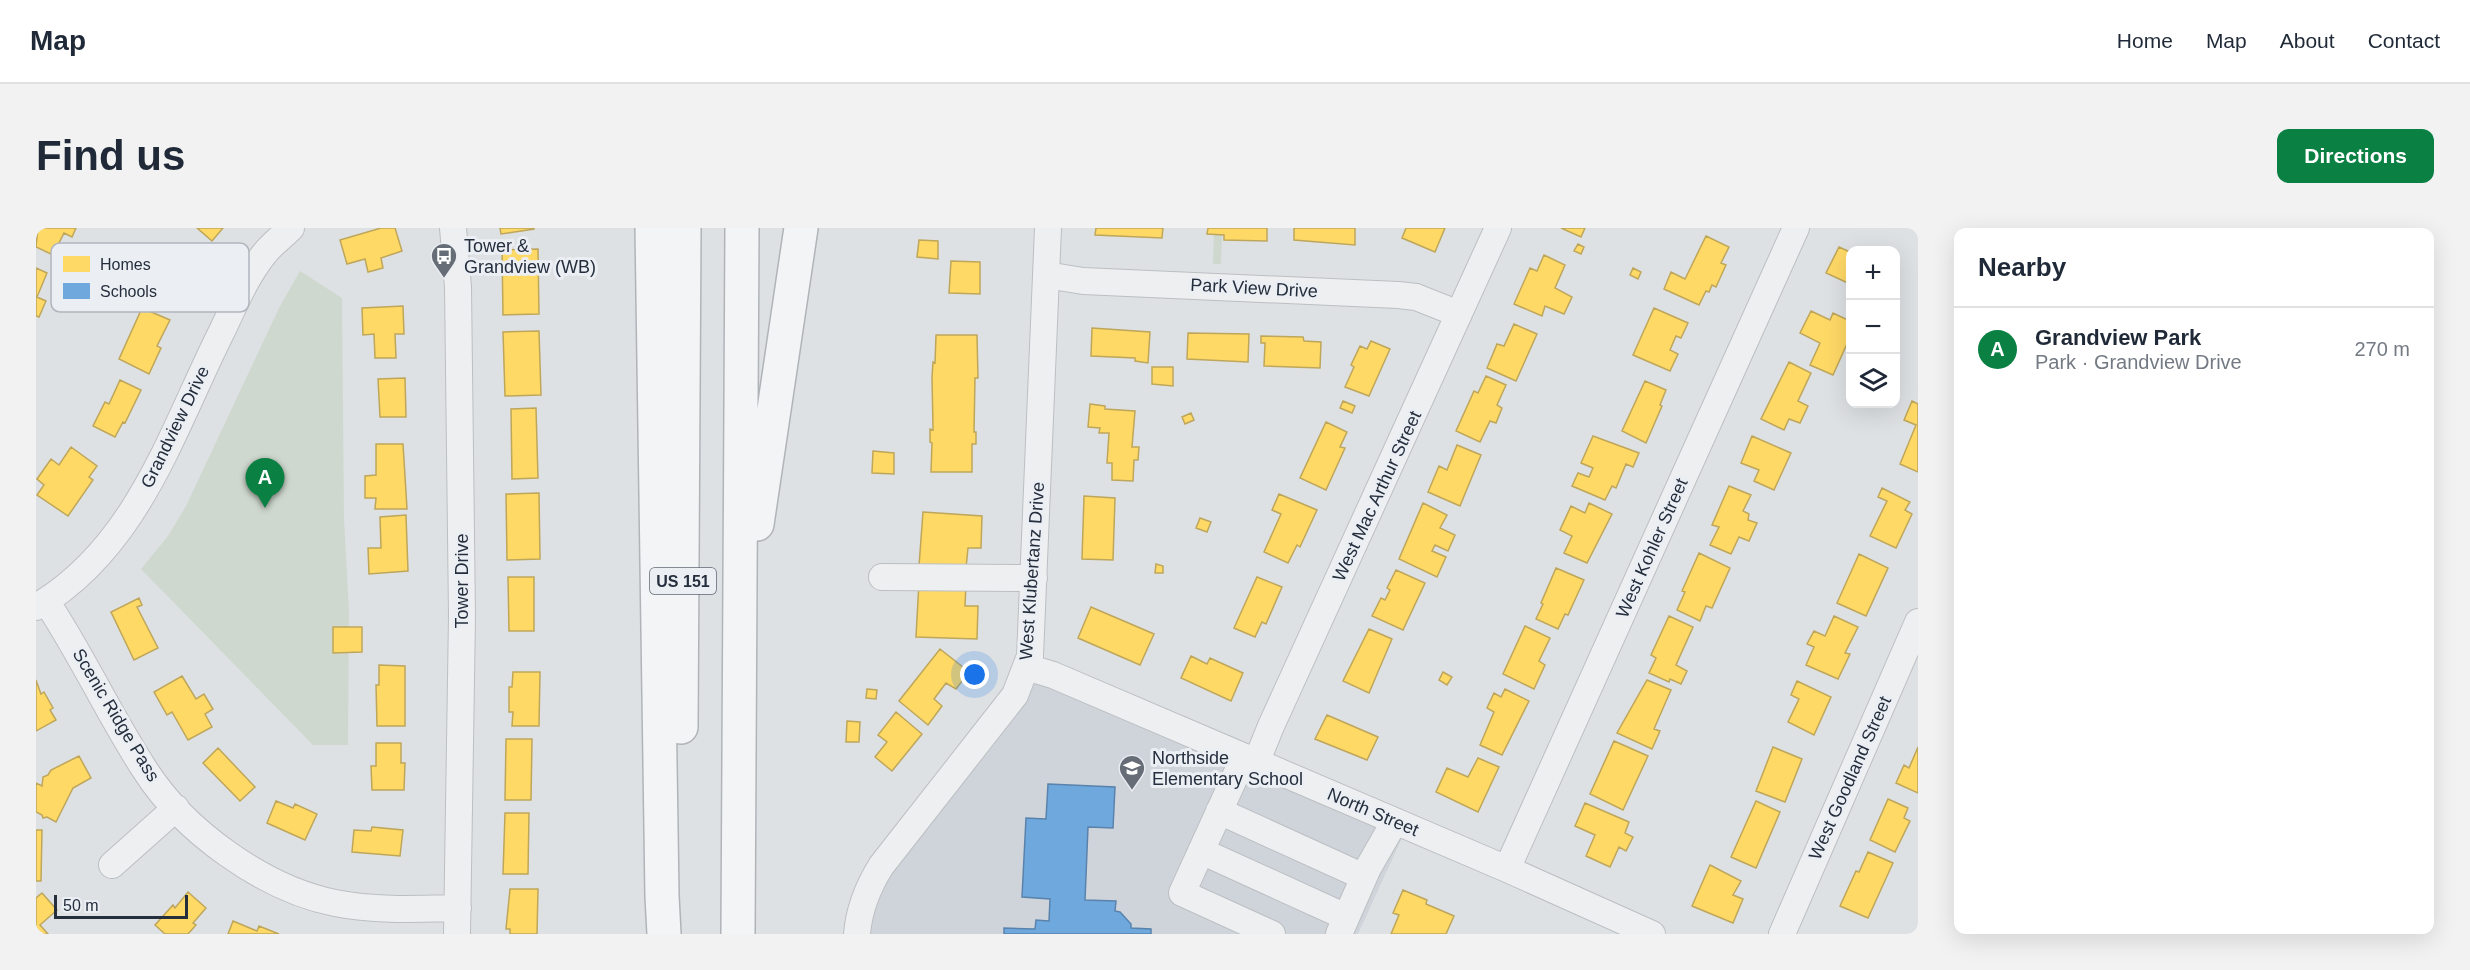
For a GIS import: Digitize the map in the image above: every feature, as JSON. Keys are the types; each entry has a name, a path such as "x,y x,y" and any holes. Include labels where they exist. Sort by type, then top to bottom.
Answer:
{"highway":[{"path":"652,228 664,934"},
{"name":"US 151","path":"677,934 683,617 684,228"},
{"name":"US 151","path":"738,934 742,228"},
{"path":"739,859 757,513 801,228"}],"street":[{"name":"Grandview Drive","path":"249,279 265,252 291,228"},
{"name":"Tower Drive","path":"453,228 458,287 462,616 457,934"},
{"name":"West Klubertanz Drive","path":"857,934 860,912 872,881 881,866 1016,695 1030,656 1048,228"},
{"name":"West Mac Arthur Street","path":"1272,934 1182,893 1219,811 1271,726 1498,228"},
{"name":"West Kohler Street","path":"1507,869 1796,228"},
{"name":"Park View Drive","path":"1046,275 1083,282 1398,295 1416,297 1460,314"},
{"name":"Grandview Drive","path":"41,604 93,562 122,527 156,472 232,312"},
{"path":"882,577 1034,578"},
{"name":"Scenic Ridge Pass","path":"41,604 146,772 189,824 218,848 268,878 308,896 335,903 375,908 458,908"},
{"name":"West Goodland Street","path":"1782,934 1918,622"},
{"name":"North Street","path":"1026,667 1053,675 1507,869 1618,927 1652,934"},
{"path":"112,866 176,808"},
{"path":"1219,811 1364,877"},
{"path":"1201,851 1342,926 1364,877 1395,821"}],"shaded area":[{"path":"1214,228 1222,228 1221,264 1213,264"},
{"path":"300,271 342,298 344,518 349,612 348,745 313,745 141,569 168,536 186,506 280,306"},
{"name":"Northside Elementary School","path":"1026,667 1407,827 1358,934 857,934 860,912"}],"building: Homes":[{"path":"38,228 76,228 72,237 64,233 59,243 51,243 51,254 36,247"},
{"path":"197,228 223,228 212,241"},
{"path":"381,228 395,228 402,251 381,258 383,268 368,272 365,259 347,264 340,240"},
{"path":"500,228 534,228 534,229 501,234"},
{"path":"1096,228 1163,228 1162,238 1095,235"},
{"path":"1208,228 1267,228 1267,241 1224,240 1224,235 1207,234"},
{"path":"1294,228 1355,228 1355,245 1294,240"},
{"path":"1406,228 1445,228 1435,252 1402,238"},
{"path":"1561,228 1585,228 1581,237"},
{"path":"1706,236 1729,247 1721,263 1726,265 1716,287 1712,285 1709,292 1706,291 1699,305 1664,289 1671,272 1685,279"},
{"path":"919,240 938,241 938,259 917,257"},
{"path":"1578,244 1584,247 1581,254 1574,251"},
{"path":"1839,247 1846,250 1846,282 1826,273"},
{"path":"538,249 539,314 503,315 502,250"},
{"path":"1544,255 1565,265 1555,288 1572,297 1564,314 1545,306 1542,316 1514,304 1530,268 1537,271"},
{"path":"951,261 980,262 980,294 949,293"},
{"path":"36,268 47,273 37,297 46,301 39,317 36,316"},
{"path":"1633,268 1641,272 1638,279 1630,275"},
{"path":"403,306 404,334 395,334 396,358 375,358 374,334 363,335 362,308"},
{"path":"1654,308 1688,323 1681,338 1676,336 1670,350 1678,354 1670,371 1633,355"},
{"path":"1811,311 1830,320 1833,313 1846,319 1846,346 1833,375 1810,365 1820,343 1800,333"},
{"path":"140,312 151,312 170,320 157,346 161,348 149,374 119,359"},
{"path":"1514,324 1537,334 1516,381 1487,368 1497,344 1504,346"},
{"path":"1092,328 1150,332 1148,363 1135,361 1135,358 1091,356"},
{"path":"539,331 541,395 505,396 503,332"},
{"path":"1188,333 1249,334 1248,362 1187,359"},
{"path":"936,335 977,335 978,378 975,378 974,432 976,432 976,444 972,444 972,472 931,472 930,429 933,430 932,377"},
{"path":"1261,336 1303,337 1304,341 1321,342 1320,368 1264,366 1265,343 1261,343"},
{"path":"1371,341 1390,349 1369,396 1345,387 1354,367 1351,365 1360,346 1367,349"},
{"path":"1789,362 1811,373 1798,401 1808,406 1800,423 1789,419 1784,430 1761,419"},
{"path":"1152,367 1173,367 1173,386 1152,384"},
{"path":"1486,376 1506,385 1497,405 1502,408 1496,423 1490,421 1480,442 1456,431 1474,391 1478,393"},
{"path":"405,378 406,417 380,417 378,379"},
{"path":"120,380 141,390 125,423 123,422 115,437 93,426 105,402 109,404"},
{"path":"1645,381 1666,390 1660,405 1662,406 1646,443 1622,431"},
{"path":"1343,401 1355,406 1352,413 1340,408"},
{"path":"1912,401 1918,404 1918,472 1900,464 1916,425 1904,420"},
{"path":"1090,404 1105,406 1105,409 1135,411 1132,447 1139,447 1138,460 1134,460 1133,481 1112,480 1112,463 1107,463 1109,433 1099,433 1100,428 1088,427"},
{"path":"536,408 538,478 512,479 511,409"},
{"path":"1191,413 1194,420 1185,424 1182,417"},
{"path":"1326,422 1347,432 1340,447 1345,448 1326,490 1300,478"},
{"path":"1593,436 1639,453 1633,467 1626,464 1616,488 1612,486 1605,500 1572,486 1578,473 1589,477 1593,468 1581,463"},
{"path":"1752,436 1791,453 1774,490 1754,481 1759,470 1741,463"},
{"path":"376,444 403,444 407,509 375,509 376,498 365,498 365,476 376,475"},
{"path":"1457,445 1481,455 1460,506 1428,492 1439,466 1447,470"},
{"path":"71,447 97,466 89,477 93,480 68,516 37,495 44,485 37,479 51,459 59,465"},
{"path":"873,451 894,453 894,474 872,473"},
{"path":"1729,486 1751,495 1743,511 1749,514 1748,520 1757,523 1749,541 1739,537 1731,554 1710,545 1719,527 1712,525"},
{"path":"1882,488 1910,502 1905,510 1912,514 1896,548 1870,536 1887,501 1878,497"},
{"path":"539,493 540,559 507,560 506,494"},
{"path":"1279,494 1317,510 1300,547 1297,545 1288,563 1264,552 1281,514 1272,510"},
{"path":"1084,496 1115,498 1113,560 1082,559"},
{"path":"1423,503 1447,515 1440,528 1455,535 1448,551 1435,545 1432,551 1446,557 1437,577 1399,559"},
{"path":"1589,503 1612,514 1587,563 1564,553 1572,536 1560,530 1571,506 1585,513"},
{"path":"923,512 982,516 981,548 968,548 966,568 919,566"},
{"path":"406,515 408,571 369,574 368,548 381,548 380,517"},
{"path":"1200,518 1211,522 1207,532 1196,528"},
{"path":"1699,553 1730,568 1712,608 1706,606 1700,621 1677,610 1685,592 1682,591"},
{"path":"1859,554 1888,568 1866,616 1837,603"},
{"path":"1156,564 1163,566 1163,573 1155,573"},
{"path":"1556,568 1584,580 1568,615 1565,614 1558,629 1536,619"},
{"path":"1396,570 1425,583 1403,630 1372,616 1381,598 1385,600 1390,590 1387,588"},
{"path":"508,577 534,577 534,631 509,631"},
{"path":"1257,577 1282,587 1266,624 1262,622 1255,637 1234,628"},
{"path":"919,582 966,584 965,606 978,606 977,639 916,637"},
{"path":"139,598 142,605 137,607 158,648 134,660 111,612"},
{"path":"1091,607 1154,634 1140,665 1078,638"},
{"path":"1669,616 1693,627 1676,665 1687,671 1681,684 1670,679 1669,682 1649,673 1656,658 1651,655"},
{"path":"1834,616 1858,627 1845,653 1850,654 1838,679 1806,665 1814,647 1807,644 1814,631 1825,636"},
{"path":"1525,626 1550,638 1539,661 1545,665 1534,689 1503,674"},
{"path":"333,627 362,627 362,652 333,653"},
{"path":"1369,629 1392,639 1369,693 1343,681"},
{"path":"940,649 969,672 956,689 946,683 934,699 942,706 928,725 899,701"},
{"path":"1191,656 1207,664 1210,658 1243,673 1231,701 1181,678"},
{"path":"379,665 405,666 405,726 377,726 376,685 379,685"},
{"path":"513,672 540,672 539,726 512,726 513,712 509,712 509,687 512,687"},
{"path":"1443,672 1452,677 1447,685 1439,680"},
{"path":"182,676 196,699 204,694 213,709 205,714 212,727 188,740 172,712 167,715 154,692"},
{"path":"36,680 41,694 44,692 53,708 50,710 56,720 36,731"},
{"path":"1647,680 1671,690 1654,729 1660,731 1652,749 1617,733"},
{"path":"1797,681 1831,697 1814,735 1788,722 1799,699 1791,695"},
{"path":"867,689 877,690 876,699 866,698"},
{"path":"1505,689 1529,701 1502,755 1480,745 1494,712 1487,708 1494,693 1501,697"},
{"path":"896,712 922,734 892,771 875,757 887,742 878,735"},
{"path":"1327,715 1378,737 1367,760 1315,739"},
{"path":"847,721 860,722 859,742 846,742"},
{"path":"506,739 532,739 531,800 505,800"},
{"path":"1614,741 1648,756 1623,810 1590,794"},
{"path":"376,743 401,743 401,763 405,763 404,790 372,790 371,766 376,766"},
{"path":"1773,747 1802,759 1785,802 1756,791"},
{"path":"1918,747 1918,793 1896,783 1904,765 1909,768"},
{"path":"218,748 255,787 240,801 203,763"},
{"path":"79,756 91,778 73,788 56,822 47,817 43,818 36,812 36,783 42,786 43,777 51,770"},
{"path":"1478,758 1499,767 1478,812 1436,792 1447,768 1468,777"},
{"path":"1888,799 1908,808 1904,818 1910,821 1895,852 1870,840"},
{"path":"276,801 293,808 295,804 317,814 305,840 267,823"},
{"path":"1756,801 1780,812 1756,868 1731,857"},
{"path":"1585,803 1629,822 1625,833 1633,837 1626,851 1619,847 1610,867 1586,856 1595,835 1575,826"},
{"path":"505,813 529,813 528,874 503,874"},
{"path":"372,827 403,830 400,856 352,852 354,830 371,831"},
{"path":"36,830 42,830 41,881 36,881"},
{"path":"1868,852 1893,863 1868,918 1840,906 1856,871 1859,872"},
{"path":"1710,865 1741,881 1733,895 1743,899 1733,923 1692,906"},
{"path":"510,889 538,889 537,934 510,934 510,929 506,929"},
{"path":"1403,890 1427,900 1426,904 1454,916 1446,934 1391,934 1399,915 1393,913"},
{"path":"188,892 206,908 193,923 196,925 188,934 165,934 155,925 173,905 175,908"},
{"path":"42,893 57,910 40,925 48,934 36,934 36,898"},
{"path":"233,921 257,931 259,926 279,934 228,934"}],"building: Schools":[{"name":"Northside Elementary School","path":"1048,784 1115,787 1113,828 1088,827 1085,900 1116,901 1115,911 1120,912 1131,924 1131,928 1151,929 1151,934 1004,934 1004,928 1035,929 1036,920 1049,921 1050,899 1022,897 1026,818 1046,819"}],"place":[{"name":"Tower & Grandview (WB)","path":"444,279"},
{"name":"Grandview Park","path":"265,508"},
{"name":"Northside Elementary School","path":"1132,791"}]}
